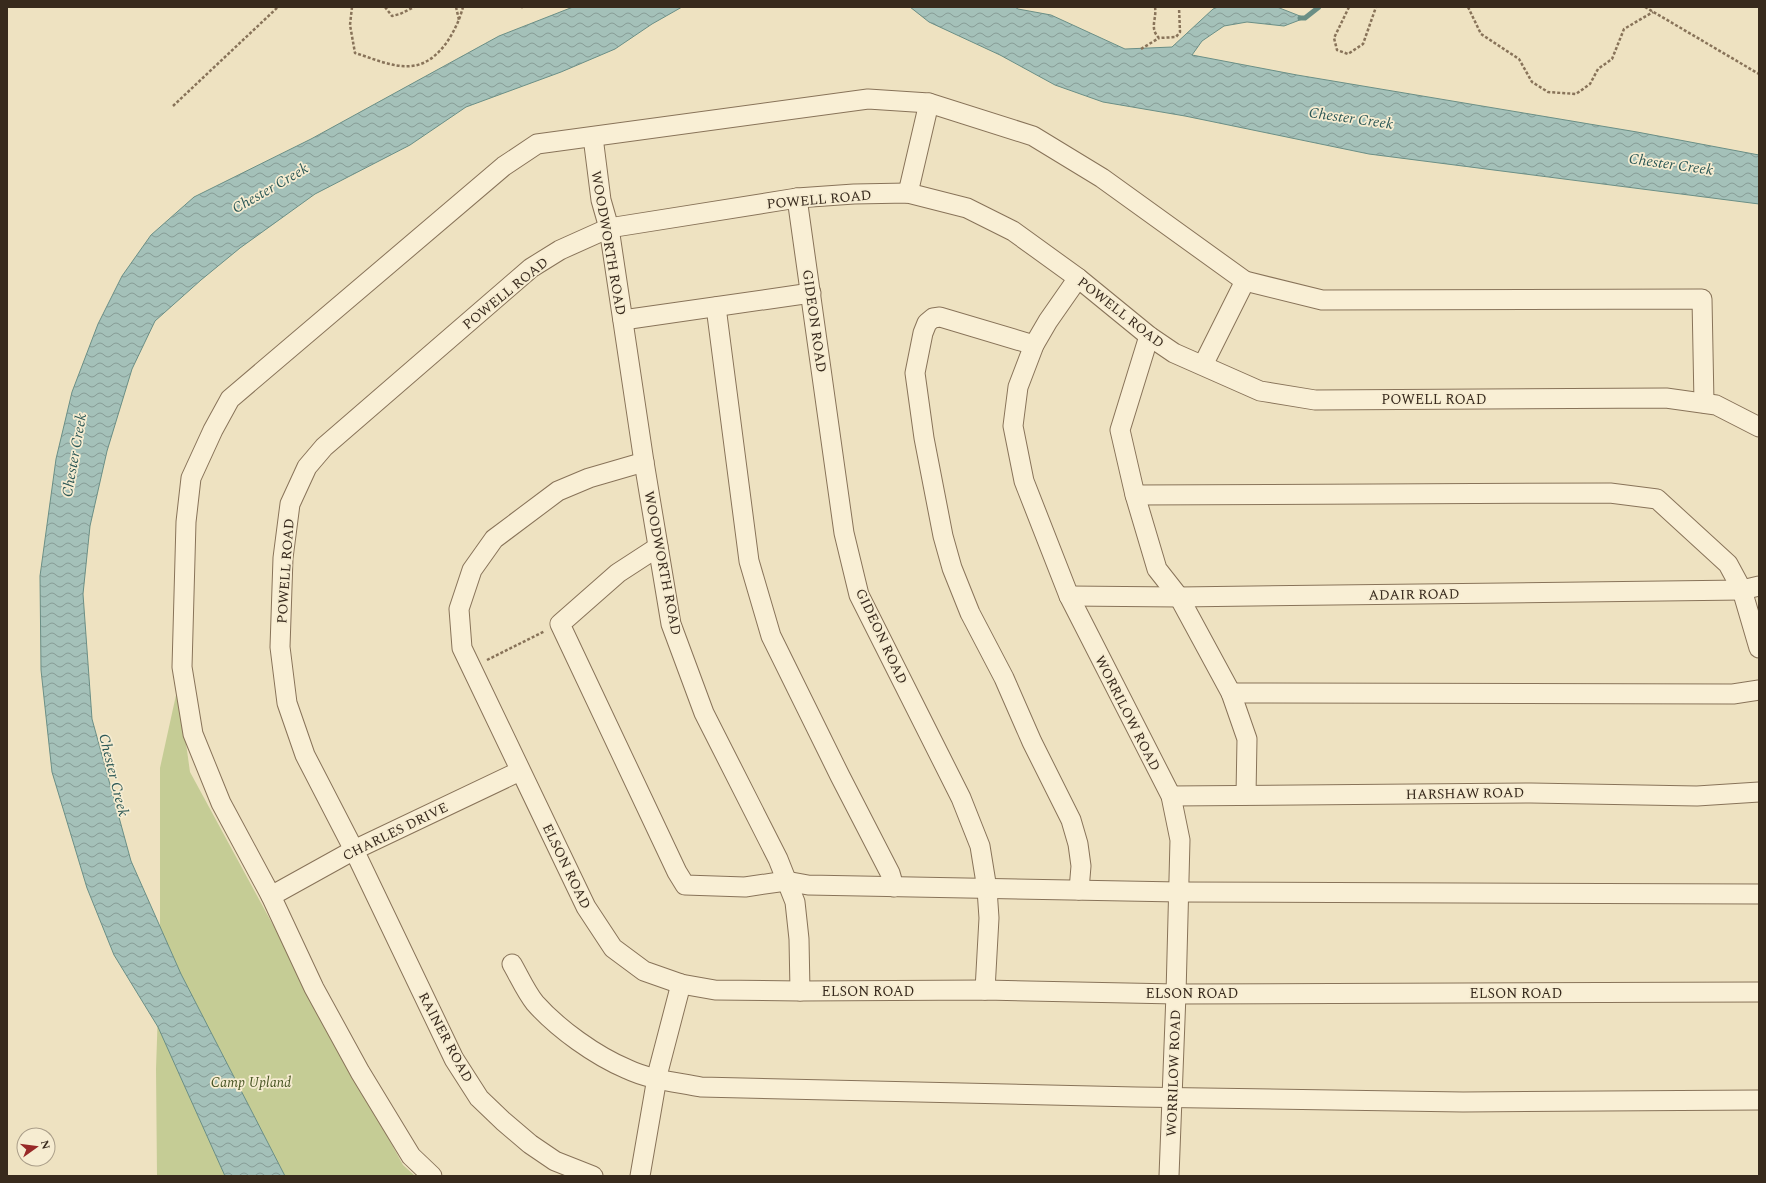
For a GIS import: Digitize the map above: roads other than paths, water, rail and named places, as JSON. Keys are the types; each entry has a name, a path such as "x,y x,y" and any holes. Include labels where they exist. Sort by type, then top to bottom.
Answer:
{"street":[{"path":"432,1176 411,1156 360,1072 314,988 271,896 222,803 193,734 182,668 186,522 191,478 213,430 230,398 504,166 537,144 868,99 929,103 1033,136 1102,178 1245,281 1322,300 1702,299 1704,403"},
{"path":"908,194 929,103"},
{"name":"WOODWORTH ROAD","path":"593,137 601,200 609,228 644,462 671,624 704,712 778,859 795,902 799,940 800,991"},
{"name":"POWELL ROAD","path":"354,850 305,755 286,703 280,647 283,558 290,504 307,467 324,447 531,268 560,250 609,228 797,198 854,194 908,194 967,208 1013,231 1078,278 1149,336 1174,353 1260,391 1314,400 1666,398 1716,405 1759,427"},
{"name":"GIDEON ROAD","path":"797,198 844,534 859,595 961,798 980,846 988,888 989,918 985,990"},
{"name":"WORRILOW ROAD","path":"1078,278 1048,321 1034,345 1018,387 1013,426 1024,481 1068,596 1171,796 1180,840 1169,1176"},
{"path":"1203,365 1245,281"},
{"path":"622,320 811,293"},
{"path":"716,307 749,561 771,636 890,873 894,887"},
{"path":"1034,345 940,318 933,318 927,323 923,332 915,373 924,438 943,536 952,568 970,613 1004,678 1032,742 1071,820 1078,844 1081,866 1079,890"},
{"path":"1149,336 1120,430 1135,495 1156,569 1179,597 1231,693 1247,739 1246,795"},
{"name":"ELSON ROAD","path":"644,462 589,478 558,491 494,539 472,570 459,609 462,648 586,907 613,948 644,971 681,984 715,990 985,990 1176,994 1759,992"},
{"path":"1135,495 1610,493 1657,499 1728,564 1751,588 1759,648"},
{"path":"658,547 618,573 560,624 677,872 685,885 745,887 786,881 808,885 1179,892 1759,894"},
{"name":"ADAIR ROAD","path":"1068,596 1179,597 1751,588"},
{"path":"1231,693 1733,694 1759,690"},
{"name":"CHARLES DRIVE","path":"271,896 354,850 520,771"},
{"name":"HARSHAW ROAD","path":"1171,796 1532,793 1697,796 1759,792"},
{"name":"RAINER ROAD","path":"354,850 454,1059 479,1098 530,1144 555,1161 593,1176"},
{"path":"512,964 534,1002 555,1022 589,1048 627,1069 657,1079 701,1087 1172,1098 1463,1102 1759,1100"},
{"path":"640,1176 657,1079 681,984"}],"water":[{"name":"Chester Creek","path":"573,7 682,7 652,24 615,49 561,72 466,107 410,145 315,194 240,248 155,321 132,369 107,451 90,526 83,594 92,719 131,861 181,974 285,1176 225,1176 158,1027 114,955 87,888 52,772 41,670 40,576 56,459 72,392 98,324 122,276 151,235 194,197 311,139 499,36"},
{"name":"Chester Creek","path":"910,7 1015,7 1018,9 1051,15 1125,49 1172,47 1213,9 1218,7 1277,7 1305,18 1284,26 1247,22 1224,26 1202,41 1192,55 1297,75 1637,132 1759,155 1759,204 1369,154 1185,116 1103,102 1055,85 1000,55 929,22"}],"waterway":[{"path":"1300,18 1305,18 1319,7"}],"park label":[{"name":"Camp Upland","path":"251,1082"}]}
